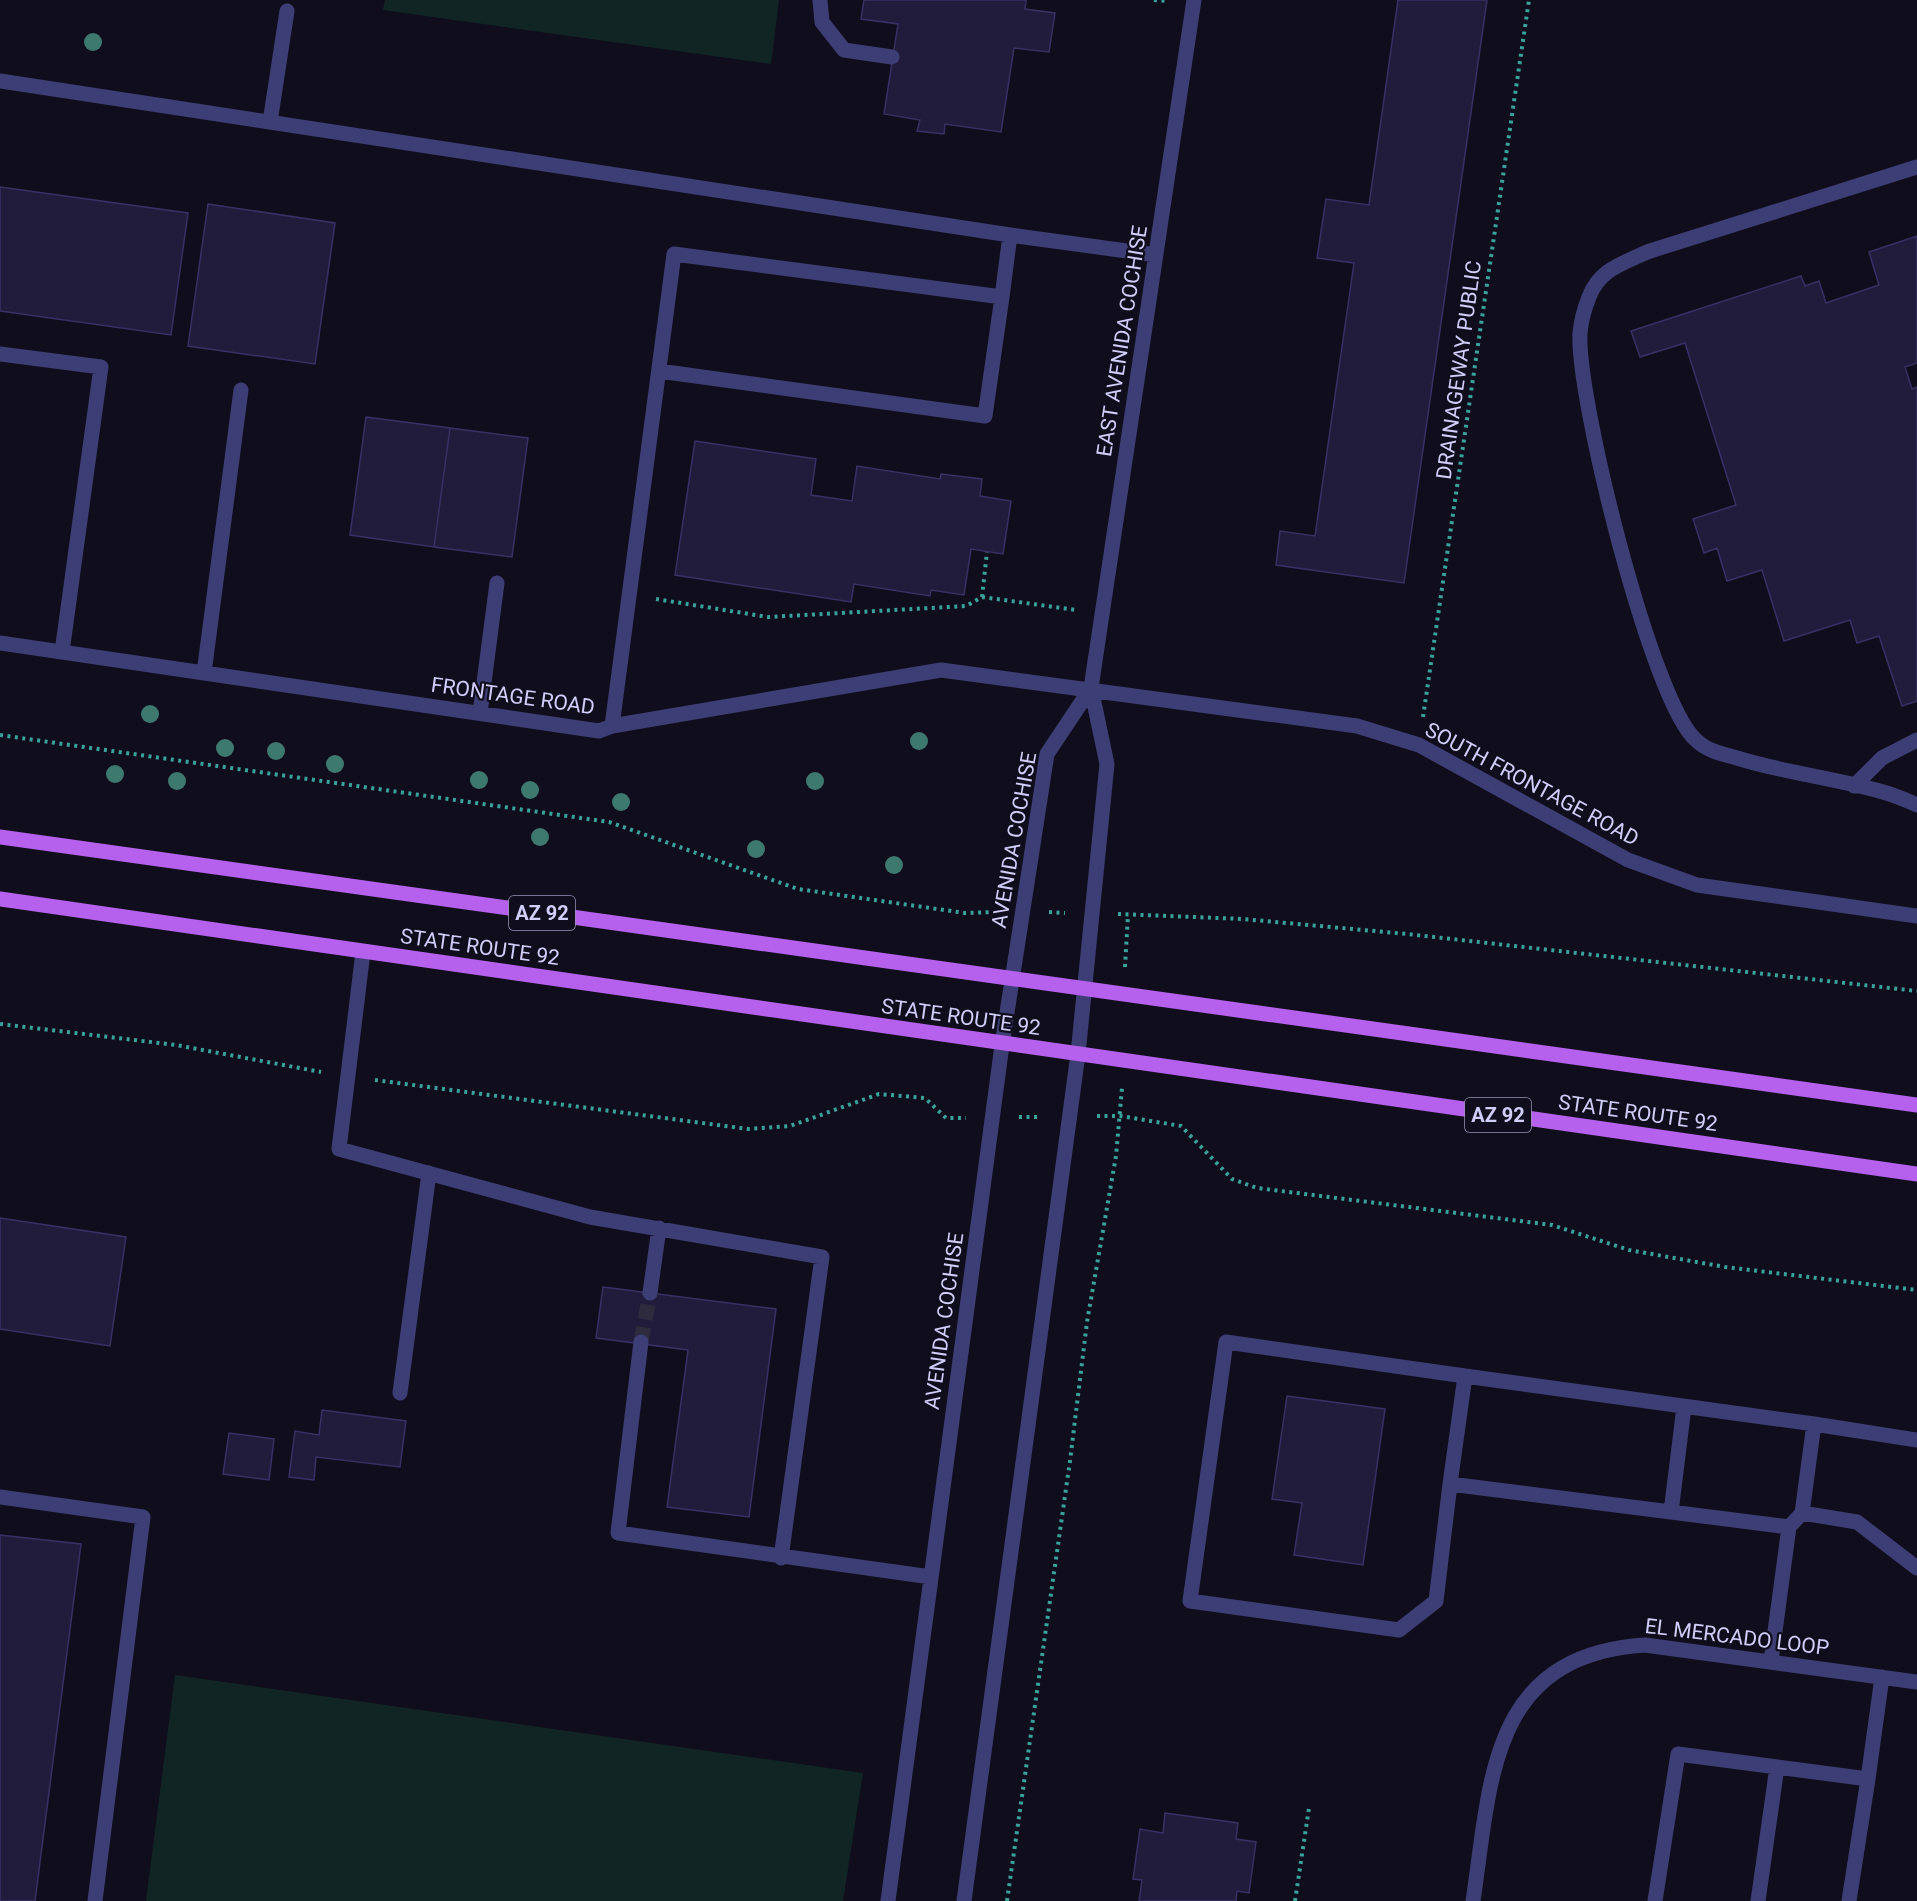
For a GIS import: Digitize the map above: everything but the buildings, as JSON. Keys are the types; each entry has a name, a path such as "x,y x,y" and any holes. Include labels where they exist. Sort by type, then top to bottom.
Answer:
{"main road":[{"name":"STATE ROUTE 92","path":"0,837 1917,1105"},
{"name":"STATE ROUTE 92","path":"0,899 1002,1045 1917,1174"}],"street":[{"path":"820,0 822,22 844,50 892,57"},
{"name":"EAST AVENIDA COCHISE","path":"1091,688 1194,0"},
{"path":"270,122 287,11"},
{"path":"0,81 1010,235 1156,255"},
{"path":"1917,167 1647,252 1605,272 1589,297 1580,332 1588,412 1618,537 1667,695 1680,721 1694,739 1709,750 1767,767 1883,792 1917,804"},
{"path":"659,371 985,417 1010,235"},
{"path":"612,726 674,254 1002,297"},
{"path":"0,354 101,367 62,652"},
{"path":"204,673 241,390"},
{"path":"480,713 497,583"},
{"name":"FRONTAGE ROAD","path":"0,643 599,731 612,726 941,670 1091,688"},
{"path":"964,1901 1070,1116 1085,989 1107,764 1091,688"},
{"name":"SOUTH FRONTAGE ROAD","path":"1091,688 1357,726 1419,745 1628,860 1697,885 1917,916"},
{"name":"AVENIDA COCHISE","path":"888,1901 1002,1045 1047,754 1091,688"},
{"path":"1854,786 1882,758 1917,740"},
{"path":"363,952 339,1149 590,1217 822,1257 781,1558"},
{"path":"400,1393 429,1173"},
{"path":"650,1293 659,1228"},
{"path":"641,1342 618,1533 781,1558 932,1577"},
{"path":"1464,1376 1436,1601 1399,1630 1190,1601 1226,1342 1917,1440"},
{"path":"1671,1512 1684,1407"},
{"path":"1771,1661 1789,1527 1802,1514 1814,1424"},
{"path":"1450,1484 1789,1527"},
{"path":"0,1497 143,1517 94,1901"},
{"path":"1802,1514 1857,1522 1917,1568"},
{"name":"EL MERCADO LOOP","path":"1473,1901 1497,1751 1519,1709 1534,1690 1552,1675 1596,1652 1637,1645 1672,1647 1917,1682"},
{"path":"1849,1901 1882,1677"},
{"path":"1655,1901 1678,1754 1868,1779"},
{"path":"1758,1901 1777,1767"}],"path":[{"name":"DRAINAGEWAY PUBLIC","path":"1419,745 1529,0"},
{"path":"982,597 987,552"},
{"path":"629,594 768,617 966,606 982,597 1102,614"},
{"path":"0,735 609,822 798,889 965,913 1022,911 1243,919 1407,934 1917,991"},
{"path":"1124,994 1128,915"},
{"path":"0,1024 176,1045 348,1076 748,1129 790,1126 879,1094 925,1098 946,1118 1121,1116 1181,1126 1232,1179 1257,1188 1552,1226 1629,1250 1725,1267 1917,1290"},
{"path":"1007,1901 1070,1461 1087,1322 1121,1116 1123,1061"},
{"path":"1295,1901 1309,1808"}],"green space":[{"path":"385,0 779,0 771,64 383,10"},
{"path":"175,1675 863,1773 843,1901 146,1901"}],"tunnel":[{"path":"641,1342 650,1293"}]}
